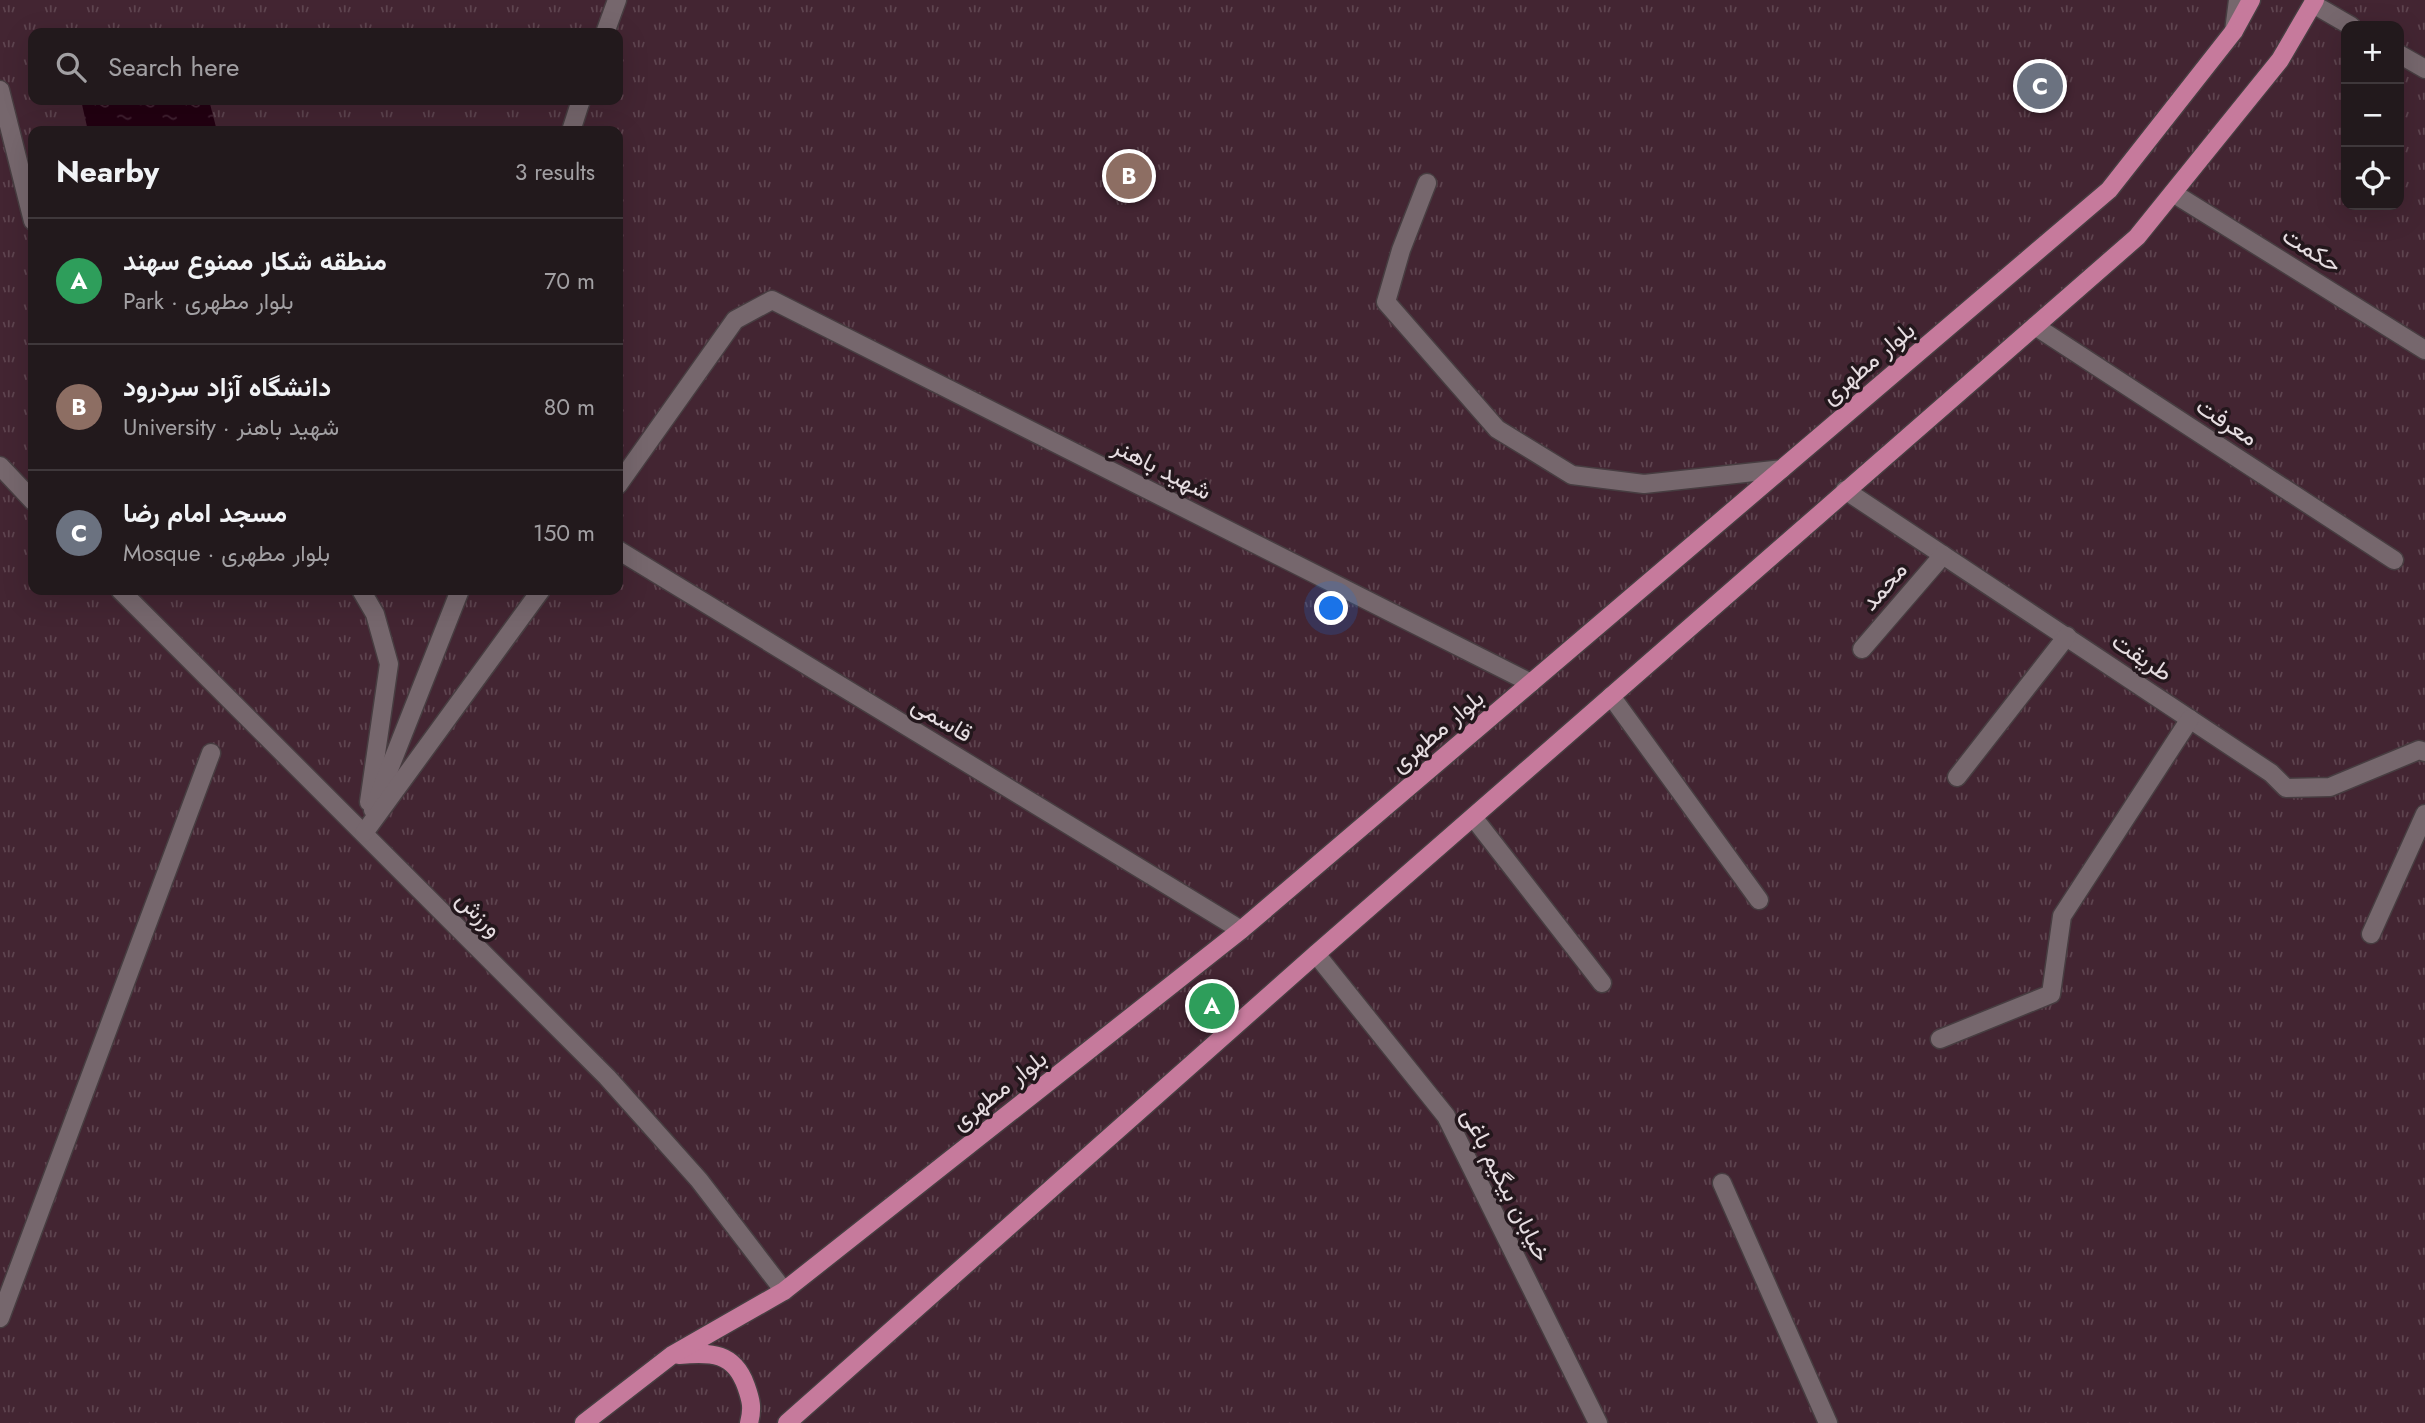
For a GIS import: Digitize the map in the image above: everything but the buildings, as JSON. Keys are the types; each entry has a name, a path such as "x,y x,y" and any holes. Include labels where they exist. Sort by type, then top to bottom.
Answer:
{"main road":[{"name":"بلوار مطهری","path":"590,1420 672,1355 784,1291 1241,930 2109,190 2234,31 2251,0"},
{"path":"787,1423 1845,489 2137,237 2280,60 2314,2"},
{"path":"672,1355 709,1352 731,1360 741,1375 753,1407 750,1423"}],"street":[{"path":"607,28 617,0"},
{"path":"2234,31 2238,0"},
{"path":"2314,2 2343,21"},
{"path":"2404,57 2425,69"},
{"path":"0,90 28,200"},
{"path":"573,126 579,105"},
{"path":"1427,183 1401,250 1385,302 1497,429 1572,475 1644,484 1782,469"},
{"name":"حکمت","path":"2173,193 2425,350"},
{"name":"شهید باهنر","path":"623,478 735,320 772,300 1531,683"},
{"name":"معرفت","path":"2035,326 2394,560"},
{"path":"0,466 28,495"},
{"name":"طریقت","path":"1845,489 2271,773 2286,788 2330,787 2419,750 2425,752"},
{"name":"قاسمی","path":"623,553 1241,930"},
{"name":"محمد","path":"1862,649 1943,555"},
{"name":"ورزش","path":"125,595 607,1077 699,1180 784,1291"},
{"path":"364,595 376,614 389,664 364,833"},
{"path":"364,833 458,595"},
{"path":"364,833 537,595"},
{"path":"1957,777 2067,636"},
{"path":"1611,696 1759,900"},
{"path":"1940,1039 2051,993 2062,916 2190,719"},
{"path":"0,1318 211,753"},
{"path":"2371,934 2425,814"},
{"path":"1473,817 1602,983"},
{"name":"خیابان بیگیم باغی","path":"1316,954 1446,1116 1598,1423"},
{"path":"1721,1183 1828,1423"}],"green space":[{"path":"0,0 2425,0 2425,1423 0,1423"}],"water":[{"path":"82,105 210,105 216,126 87,126"}],"place":[{"name":"مسجد امام رضا","path":"2040,86"},
{"name":"دانشگاه آزاد سردرود","path":"1129,176"},
{"name":"منطقه شکار ممنوع سهند","path":"1212,1006"}]}
